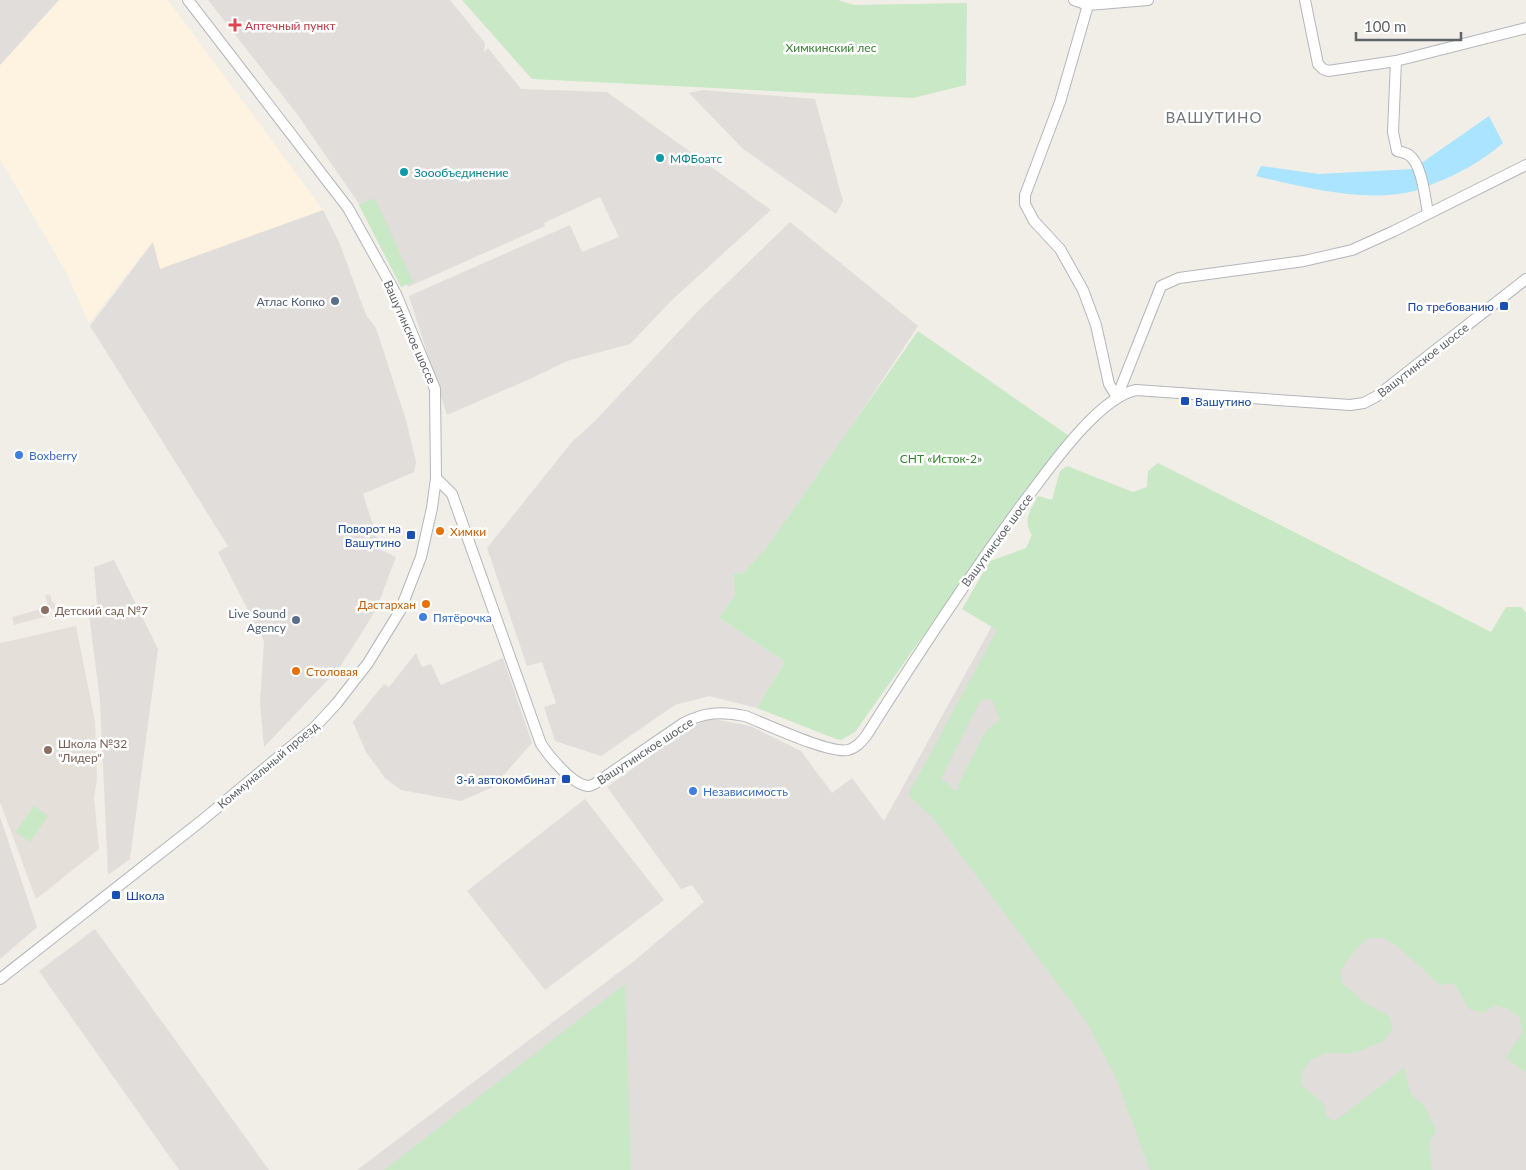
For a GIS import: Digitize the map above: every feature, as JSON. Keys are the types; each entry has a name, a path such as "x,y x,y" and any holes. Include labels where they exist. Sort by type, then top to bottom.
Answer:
{"street":[{"name":"Вашутинское шоссе","path":"188,0 348,208 396,294 435,389 436,478 452,494 542,744 549,756 563,770 581,784 589,786 607,776 682,724 692,718 712,712 745,716 826,748 845,750 856,747 866,736 974,569 1057,458 1079,433 1117,397 1126,392 1136,390 1350,405 1364,403 1377,396 1415,367 1526,278"},
{"path":"1074,0 1088,2 1148,0"},
{"path":"1305,0 1318,64 1328,71 1396,61 1526,28"},
{"path":"1088,2 1060,102 1025,195 1025,204 1034,222 1060,249 1083,290 1096,325 1109,384 1117,397"},
{"path":"1396,61 1393,132 1397,151 1408,155 1415,162 1428,213"},
{"path":"1117,397 1161,286 1179,278 1304,261 1352,250 1526,165"},
{"name":"Коммунальный проезд","path":"0,979 280,756 314,728 337,703 368,663 400,611 424,543 436,478"}],"shaded area":[{"path":"0,0 59,0 0,65"},
{"path":"59,0 168,0 323,210 160,270 152,242 89,323 66,272 0,159 0,65"},
{"path":"208,0 450,0 485,43 484,52 488,48 521,89 607,92 771,210 672,300 630,344 567,361 447,415 409,296 570,225 582,252 619,237 600,197 544,223 545,226 408,287 400,263 297,114"},
{"path":"703,90 815,99 843,201 836,214 743,149 689,93"},
{"path":"323,210 339,242 366,315 376,328 406,420 416,462 414,472 363,494 381,550 396,557 376,610 340,667 264,747 260,704 264,641 218,552 228,546 90,326 153,242 160,269"},
{"path":"790,222 918,326 852,426 767,547 743,573 733,574 735,595 719,618 785,662 757,708 709,696 675,705 601,756 555,741 544,707 556,703 542,662 527,666 487,548 571,443 595,421 695,314"},
{"path":"1069,470 1526,681 1526,1170 357,1170 634,961 704,902 692,885 681,889 607,787 692,726 713,719 750,726 801,751 832,793 852,778 884,821 988,633"},
{"path":"114,560 158,649 130,859 108,875 100,700 88,607 97,604 94,567"},
{"name":"Детский сад №7","path":"50,594 56,608 48,610 44,617 14,625 12,617 48,607 45,595"},
{"name":"Школа №32 \"Лидер\"","path":"76,626 95,721 97,779 94,798 99,849 36,899 0,802 0,643"},
{"path":"416,653 422,667 431,664 441,685 503,658 532,743 493,787 461,801 401,790 385,778 366,752 353,722 384,684 389,687"},
{"path":"585,799 664,900 545,990 467,891"},
{"path":"0,817 37,927 0,959"},
{"path":"95,929 269,1170 179,1170 39,971"}],"green space":[{"name":"Химкинский лес","path":"462,0 838,0 854,5 967,3 966,85 913,98 532,79"},
{"path":"375,198 413,282 401,287 359,205"},
{"name":"СНТ «Исток-2»","path":"918,331 1072,438 976,561 855,732 841,740 757,708 785,662 719,618 735,595 733,574 743,573 767,547"},
{"path":"1158,463 1491,632 1506,607 1521,607 1526,613 1526,1073 1506,1058 1522,1033 1520,1018 1508,1009 1495,1005 1483,1013 1469,1009 1454,983 1440,985 1397,946 1383,938 1368,938 1357,948 1340,970 1342,983 1365,1003 1389,1016 1393,1029 1383,1041 1355,1053 1325,1053 1311,1060 1302,1071 1301,1085 1323,1103 1327,1117 1335,1121 1404,1068 1411,1095 1424,1105 1436,1131 1429,1143 1432,1170 1150,1170 1115,1075 1087,1023 933,818 908,795 997,630 962,609 990,561 1026,548 1032,535 1029,530 1028,519 1038,496 1052,500 1060,471 1067,466 1133,492 1147,487 1148,471","holes":["985,699 992,700 1000,720 989,728 983,736 958,785 960,790 953,789 941,778 979,703"]},
{"path":"34,806 48,816 30,842 16,832"},
{"path":"625,984 631,1170 384,1170"}],"water":[{"path":"1489,116 1503,143 1467,168 1428,186 1420,164"},
{"path":"1261,166 1319,174 1414,169 1418,190 1399,194 1379,195 1337,193 1256,176"}],"place":[{"name":"Аптечный пункт","path":"235,25"},
{"name":"МФБоатс","path":"660,158"},
{"name":"Зоообъединение","path":"404,172"},
{"name":"Атлас Копко","path":"335,301"},
{"name":"По требованию","path":"1504,306"},
{"name":"Вашутино","path":"1185,401"},
{"name":"Boxberry","path":"19,455"},
{"name":"Химки","path":"440,531"},
{"name":"Поворот на Вашутино","path":"411,535"},
{"name":"Дастархан","path":"426,604"},
{"name":"Детский сад №7","path":"45,610"},
{"name":"Пятёрочка","path":"423,617"},
{"name":"Live Sound Agency","path":"296,620"},
{"name":"Столовая","path":"296,671"},
{"name":"Школа №32 \"Лидер\"","path":"48,750"},
{"name":"3-й автокомбинат","path":"566,779"},
{"name":"Независимость","path":"693,791"},
{"name":"Школа","path":"116,895"}],"district":[{"name":"ВАШУТИНО","path":"1214,117"}]}
